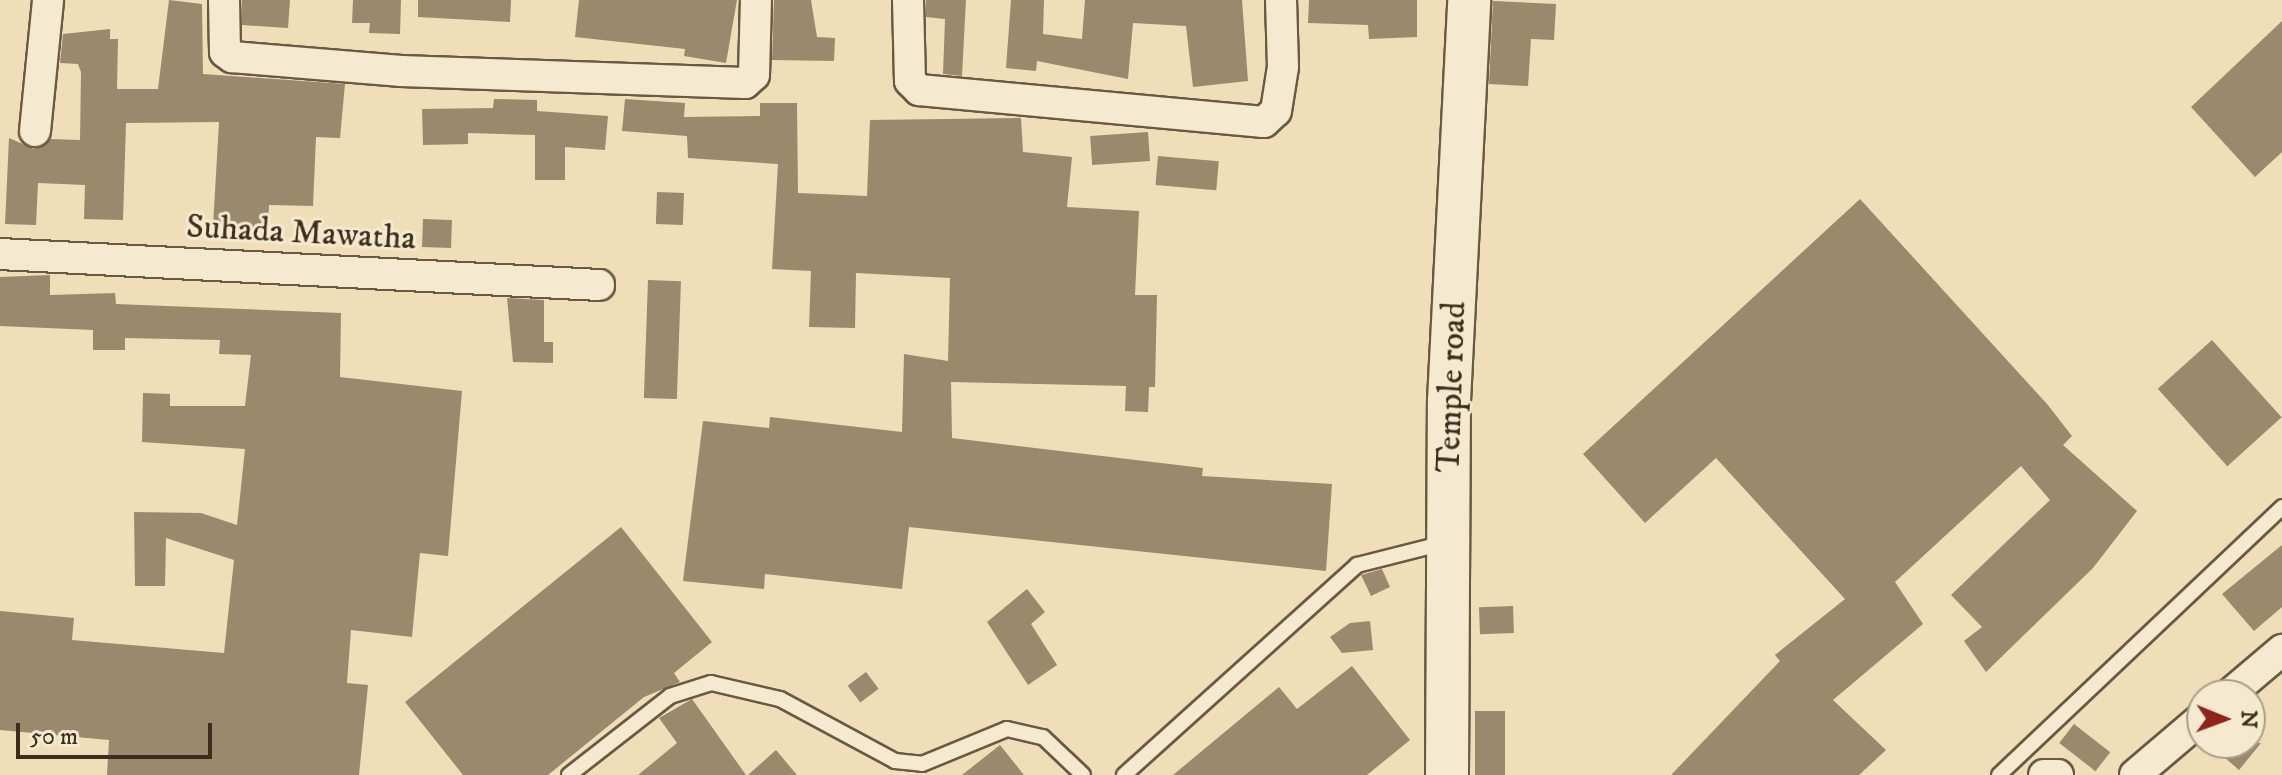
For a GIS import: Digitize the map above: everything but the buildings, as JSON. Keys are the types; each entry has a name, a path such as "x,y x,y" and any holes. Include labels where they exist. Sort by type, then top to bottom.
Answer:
{"street":[{"path":"35,131 48,0"},
{"path":"224,0 225,52 232,57 401,71 745,83 754,75 756,0"},
{"path":"908,0 910,81 919,90 1052,108 1264,122 1276,111 1283,67 1281,0"},
{"name":"Temple road","path":"1447,775 1447,542 1469,0"},
{"name":"Suhada Mawatha","path":"0,254 599,285"},
{"path":"2248,679 2282,650"},
{"path":"2135,775 2186,732"},
{"path":"2044,775 2058,775"}],"lane":[{"path":"1999,775 2282,507"},
{"path":"1124,775 1357,565 1447,542"},
{"path":"569,775 670,696 711,683 780,699 895,761 922,764 1007,729 1043,737 1083,775"}]}
